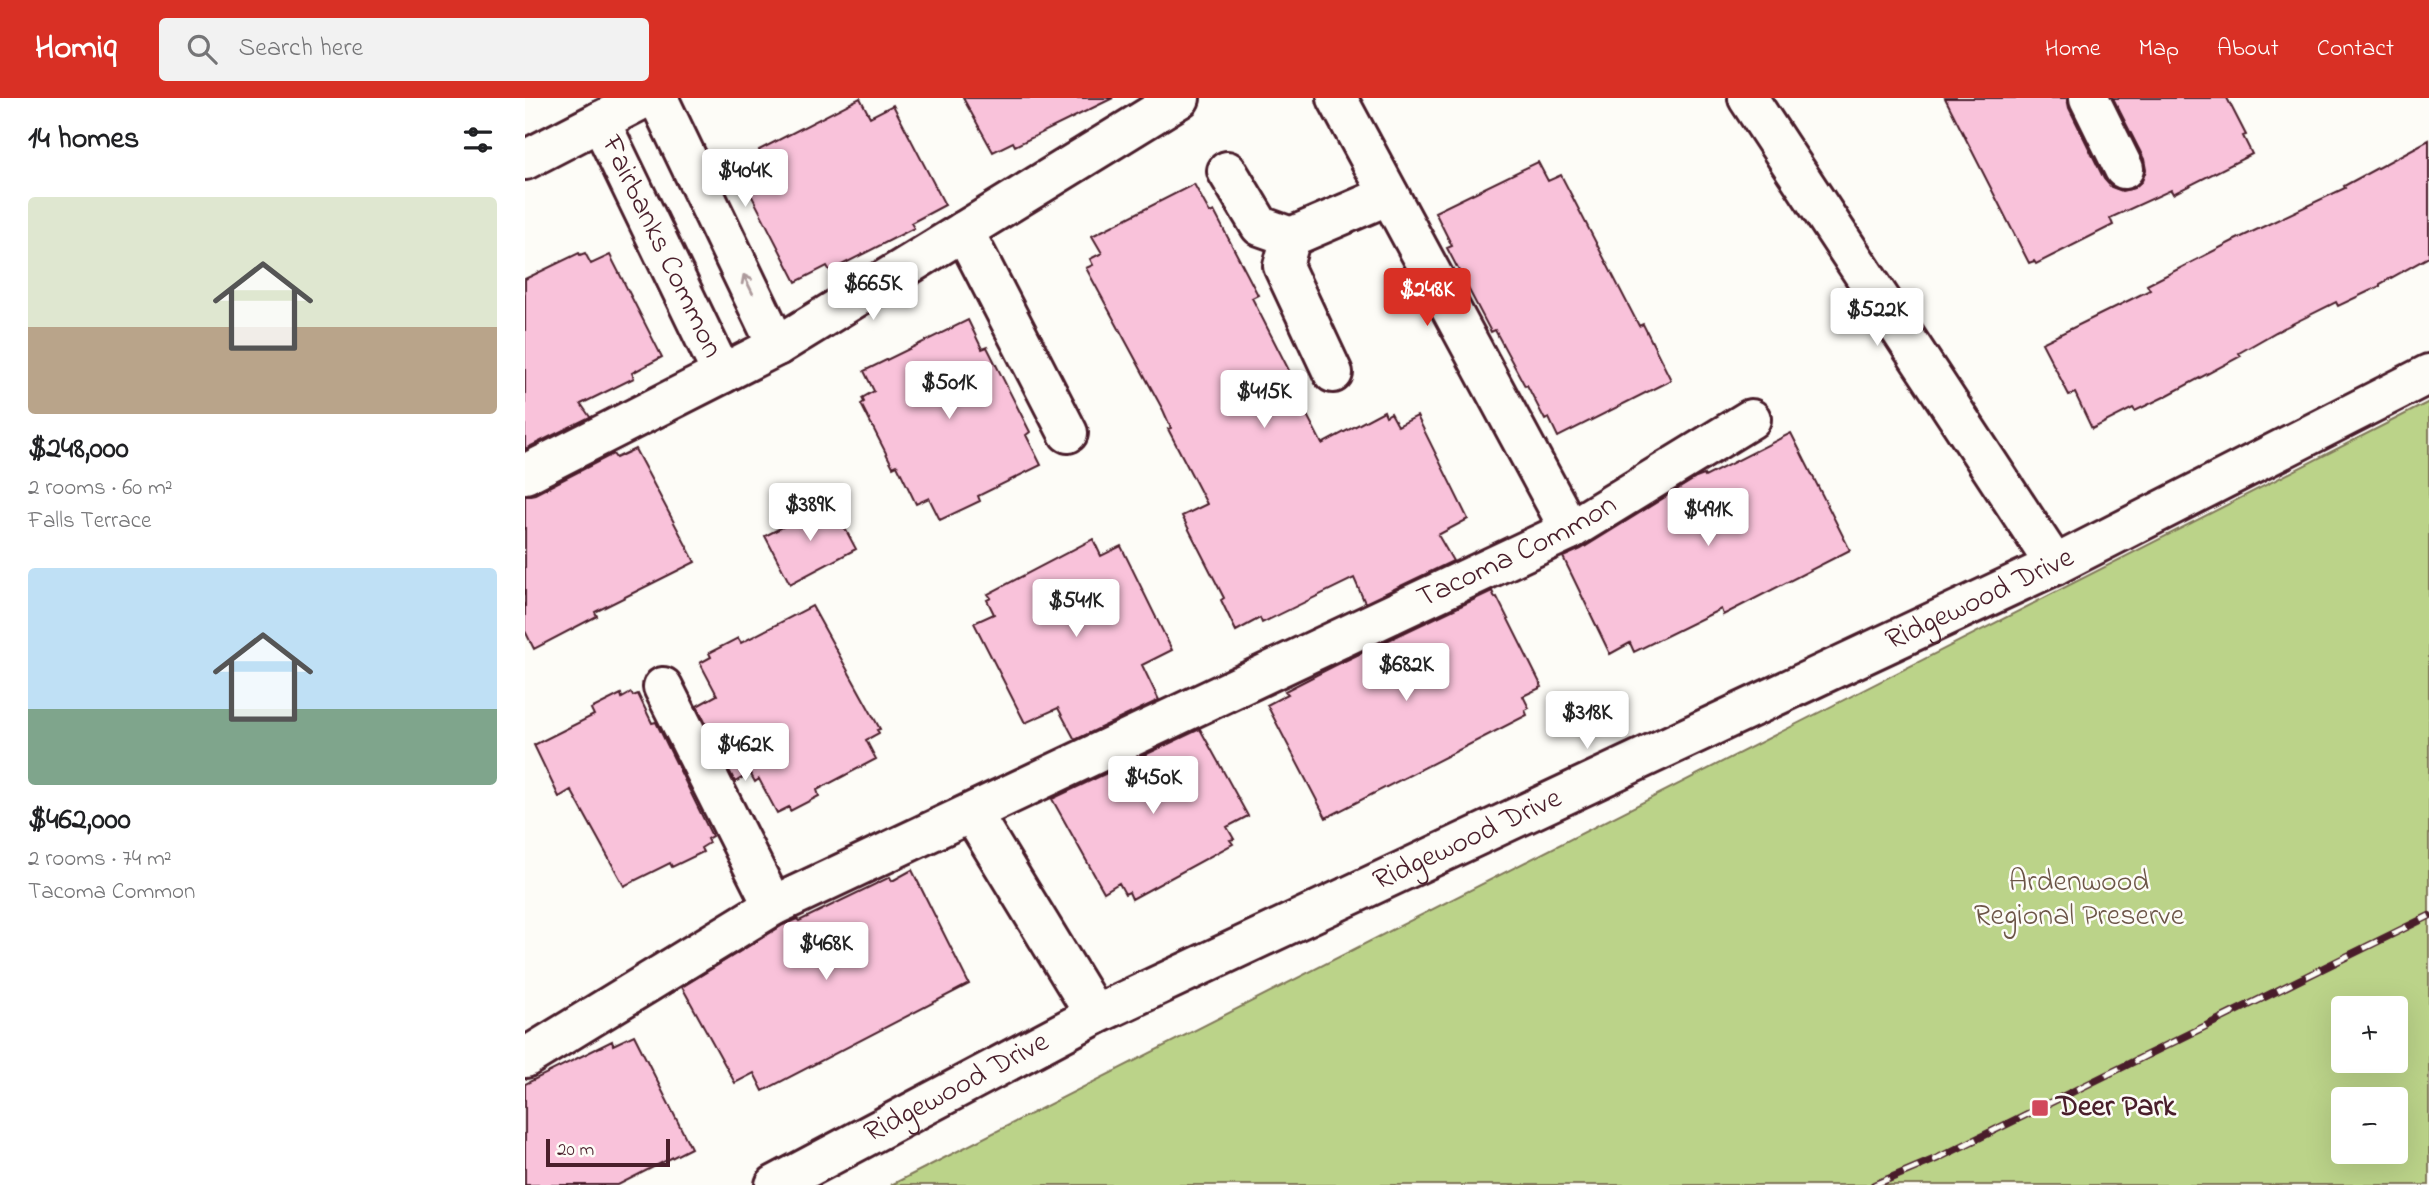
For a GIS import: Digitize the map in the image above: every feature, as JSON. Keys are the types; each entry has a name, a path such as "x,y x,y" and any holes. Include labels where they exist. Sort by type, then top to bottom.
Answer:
{"street":[{"path":"525,160 645,98"},
{"name":"Fairbanks Common","path":"658,98 777,346"},
{"name":"Fairbanks Common","path":"525,474 777,346 1180,98"},
{"path":"1337,98 1570,530"},
{"path":"1748,98 2055,565"},
{"path":"2089,98 2124,169"},
{"name":"Fairbanks Common","path":"600,121 722,374"},
{"path":"1227,171 1260,226 1291,237 1389,195"},
{"path":"964,231 1068,433"},
{"path":"1291,237 1283,266 1333,373"},
{"name":"Ridgewood Drive","path":"775,1185 1095,1015 2055,565 2429,374"},
{"name":"Tacoma Common","path":"525,1058 773,906 1570,530 1751,419"},
{"path":"663,687 773,906"},
{"path":"972,813 1095,1015"}],"green space":[{"name":"Ardenwood Regional Preserve","path":"2429,402 2429,1185 891,1185"}],"building":[{"path":"860,98 870,117 893,105 945,205 911,223 914,228 830,271 827,266 796,282 744,181 763,170 757,157 761,155 759,150"},
{"path":"963,98 1113,98 1015,146 1013,142 993,152"},
{"path":"1945,98 2067,98 2069,108 2104,179 2111,187 2122,191 2134,188 2142,181 2146,170 2144,159 2113,98 2227,98 2246,135 2243,136 2252,154 2173,194 2171,190 2110,218 2113,225 2036,264 2034,261 2029,263"},
{"path":"2429,140 2429,257 2380,286 2338,306 2336,302 2276,332 2239,353 2241,356 2166,396 2135,411 2133,408 2092,429 2075,393 2069,395 2042,343 2150,290 2147,285 2345,188 2344,186"},
{"path":"1538,162 1548,181 1561,175 1639,326 1643,324 1671,380 1558,437 1549,418 1545,420 1495,330 1491,332 1447,248 1452,246 1435,212"},
{"path":"1194,184 1210,213 1214,211 1258,295 1252,298 1297,386 1293,388 1322,444 1384,411 1386,416 1391,413 1398,426 1417,416 1468,519 1438,535 1453,561 1365,603 1354,578 1262,623 1260,618 1236,631 1221,600 1224,598 1182,516 1207,504 1168,429 1171,428 1163,410 1086,268 1093,265 1090,259 1102,253 1092,236"},
{"path":"579,253 585,253 591,264 610,255 662,357 632,373 634,378 581,404 590,417 525,449 525,279"},
{"path":"968,320 982,349 987,347 1030,432 1026,435 1041,465 978,496 980,501 940,520 929,498 916,504 897,465 893,467 861,404 864,402 862,398 874,391 864,371"},
{"path":"1791,433 1850,550 1723,615 1721,609 1634,652 1630,643 1610,654 1563,557 1581,549 1696,478 1705,477"},
{"path":"635,449 695,562 595,612 597,616 534,649 525,631 525,496 535,494 613,454 616,458"},
{"path":"831,502 856,549 790,584 765,536"},
{"path":"1093,539 1101,556 1121,546 1172,650 1142,665 1159,700 1075,740 1058,708 1025,723 974,623 994,614 987,600 991,598 988,594"},
{"path":"1492,591 1542,687 1523,696 1529,708 1525,710 1527,715 1326,818 1267,705 1288,694 1285,691 1334,666"},
{"path":"812,606 880,729 877,730 879,733 866,740 876,759 817,790 819,796 790,811 789,807 777,813 759,779 755,782 750,773 735,782 697,706 717,695 700,663 711,657 709,653 738,638 741,643"},
{"path":"631,693 633,696 638,694 652,723 656,722 712,836 707,839 709,843 701,848 703,852 672,867 670,863 624,886 571,790 559,797 534,745 594,715 591,709 621,694 622,698"},
{"path":"1200,729 1248,816 1227,827 1234,839 1230,840 1233,844 1132,899 1129,892 1125,894 1119,883 1104,892 1052,799"},
{"path":"912,870 969,984 763,1091 754,1073 735,1083 682,987 783,925 797,919 799,921 890,877 892,881"},
{"path":"634,1035 691,1148 618,1185 525,1185 525,1084 612,1041 613,1045"}],"railway":[{"path":"1874,1185 1938,1158 2429,916"}],"place":[{"name":"Deer Park","path":"2040,1108"}]}
